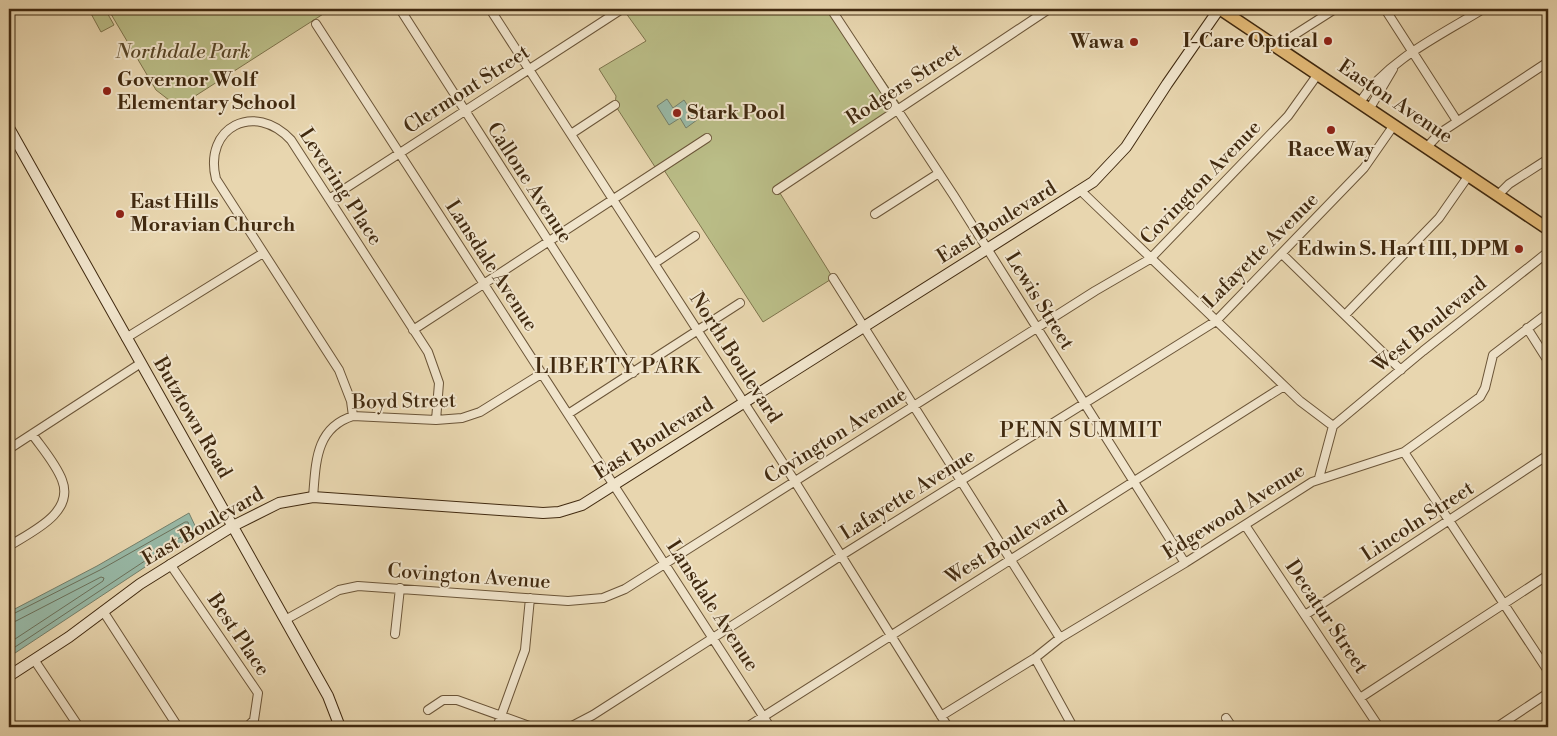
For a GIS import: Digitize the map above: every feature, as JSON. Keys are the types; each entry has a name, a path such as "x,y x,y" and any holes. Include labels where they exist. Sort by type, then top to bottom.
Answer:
{"main road":[{"name":"Easton Avenue","path":"1220,9 1499,194 1548,229"}],"street":[{"name":"Callone Avenue","path":"400,9 464,112 633,373"},
{"name":"North Boulevard","path":"490,9 614,198 794,480 948,727"},
{"name":"Clermont Street","path":"329,199 622,9"},
{"name":"Lewis Street","path":"831,9 939,173 1185,563"},
{"name":"Rodgers Street","path":"778,190 896,109 1049,9"},
{"name":"East Boulevard","path":"9,676 35,661 170,564 233,526 279,503 313,497 543,513 559,512 582,505 1081,191 1105,171 1126,147 1167,84 1220,9"},
{"path":"1277,46 1334,9"},
{"path":"1385,9 1457,121"},
{"path":"1365,105 1373,83 1396,65 1483,9"},
{"name":"Lansdale Avenue","path":"316,24 770,727"},
{"path":"1427,147 1438,135 1457,121 1548,62"},
{"path":"1365,105 1396,65"},
{"name":"Covington Avenue","path":"285,620 339,590 349,587 400,588 568,601 603,598 625,589 794,480 1150,259 1288,116 1318,74"},
{"path":"571,134 615,105"},
{"name":"Levering Place","path":"353,416 351,401 339,370 216,180 213,165 215,151 222,136 228,130 248,121 255,120 276,126 291,140 428,352 438,377 440,394 436,420"},
{"name":"Lafayette Avenue","path":"570,727 594,715 842,556 1216,321 1364,168 1394,124"},
{"name":"Butztown Road","path":"9,128 328,696 340,727"},
{"path":"413,330 707,138"},
{"path":"1499,194 1509,184 1548,159"},
{"path":"875,214 939,173"},
{"path":"1345,315 1439,218 1469,175"},
{"path":"1081,191 1284,386 1333,426 1319,478"},
{"path":"654,263 695,236"},
{"name":"West Boulevard","path":"1333,426 1548,252"},
{"path":"126,338 263,253"},
{"path":"1282,254 1401,370"},
{"path":"833,278 1060,638"},
{"path":"568,414 740,304"},
{"name":"Edgewood Avenue","path":"941,716 1035,658 1060,638 1185,563 1319,478 1404,452 1480,397 1485,388 1493,355 1548,313"},
{"path":"1527,328 1548,361"},
{"path":"9,449 140,363"},
{"name":"Boyd Street","path":"313,497 317,453 322,438 334,426 353,416 436,420 472,416 542,374"},
{"name":"West Boulevard","path":"747,727 1284,386"},
{"path":"9,546 55,515 63,499 62,479 32,434"},
{"path":"1404,452 1548,670"},
{"name":"Lincoln Street","path":"1305,615 1548,455"},
{"name":"Decatur Street","path":"1245,525 1379,727"},
{"name":"Best Place","path":"170,564 258,693 254,720 247,727"},
{"path":"1360,698 1548,574"},
{"path":"396,634 400,588"},
{"path":"497,727 525,650 530,598"},
{"path":"103,611 178,727"},
{"path":"1035,658 1073,727"},
{"path":"35,661 79,727"},
{"path":"1497,727 1548,693"},
{"path":"428,710 439,702 452,699 532,727"},
{"path":"1226,718 1232,727"}],"green space":[{"path":"105,9 114,25 101,32 89,10"},
{"name":"Northdale Park","path":"108,9 331,9 178,107 156,90"},
{"path":"623,9 835,9 901,106 778,190 833,278 763,322 662,167 657,170 615,105 616,96 599,69 646,41"}],"water":[{"name":"Stark Pool","path":"667,99 673,108 684,100 697,120 686,128 680,118 669,125 657,106"},
{"path":"189,513 198,532 9,657 9,612 97,566"}],"place":[{"name":"I-Care Optical","path":"1328,41"},
{"name":"Wawa","path":"1134,42"},
{"name":"Governor Wolf Elementary School","path":"107,91"},
{"name":"Stark Pool","path":"677,113"},
{"name":"RaceWay","path":"1331,130"},
{"name":"East Hills Moravian Church","path":"120,214"},
{"name":"Edwin S. Hart III, DPM","path":"1519,249"}],"district":[{"name":"LIBERTY PARK","path":"618,367"},
{"name":"PENN SUMMIT","path":"1081,431"}]}
